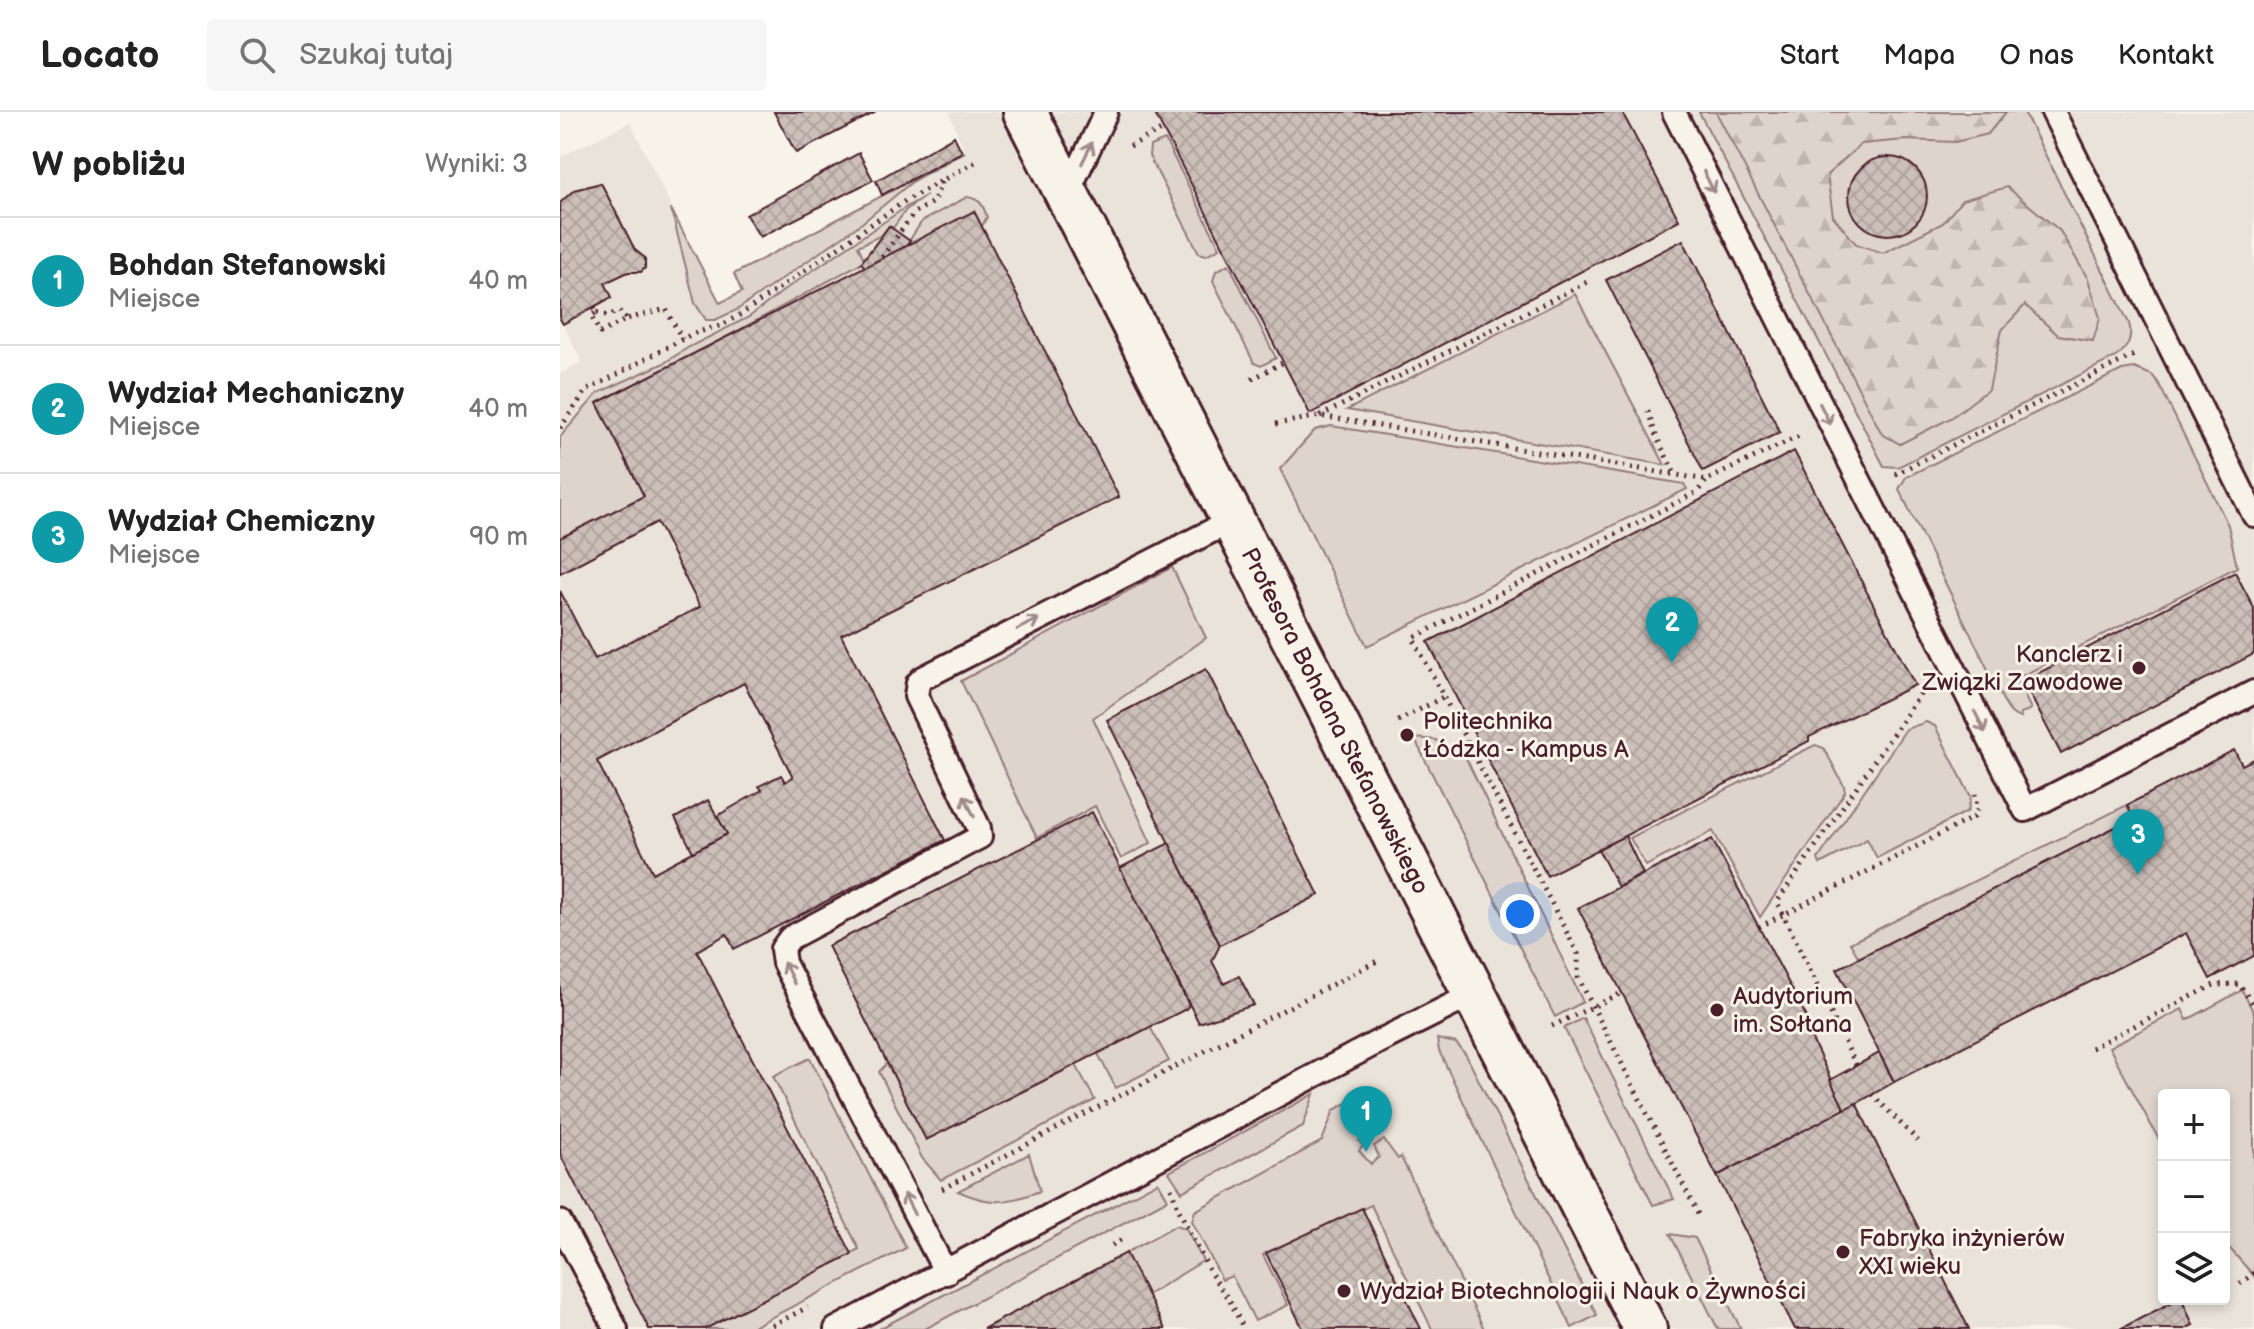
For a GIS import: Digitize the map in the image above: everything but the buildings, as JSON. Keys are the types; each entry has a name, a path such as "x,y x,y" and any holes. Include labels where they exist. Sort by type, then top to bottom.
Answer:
{"street":[{"name":"Profesora Bohdana Stefanowskiego","path":"1025,112 1640,1327"}],"lane":[{"path":"1067,194 1106,112"},
{"path":"1674,112 2025,810 2254,692"},
{"path":"2053,112 2254,515"},
{"path":"946,1273 784,963 782,949 790,938 980,837 979,828 916,696 918,683 923,678 1233,520"},
{"path":"836,1329 1474,994"},
{"path":"560,1222 616,1329"}],"path":[{"path":"1130,146 1163,129"},
{"path":"560,428 586,391 682,339 722,325 759,303 905,201 977,161"},
{"path":"882,257 914,213 933,202 943,179"},
{"path":"1276,424 1320,416 1587,282"},
{"path":"627,319 619,311 608,316 596,310 591,316 600,333 627,319 666,309 682,339"},
{"path":"1863,490 2166,339"},
{"path":"1252,379 1282,363"},
{"path":"1648,411 1656,436 1676,476"},
{"path":"1320,416 1707,480"},
{"path":"1698,1214 1578,977 1578,954 1413,638 1697,492 1707,480 1828,421"},
{"path":"1918,676 1931,702"},
{"path":"1856,1065 1777,902 1924,689"},
{"path":"1398,721 1445,696"},
{"path":"1759,927 1974,817 1978,808 1969,780"},
{"path":"910,1206 1377,961"},
{"path":"2091,1048 2214,985 2239,984 2254,1006"},
{"path":"1552,1026 1622,993"},
{"path":"1872,1094 1918,1141"},
{"path":"1179,1210 1211,1274 1244,1329"},
{"path":"1112,1245 1124,1238"},
{"path":"2240,1284 2254,1273"}],"shaded area":[{"name":"Politechnika Łódzka - Kampus A","path":"949,112 2254,112 2254,1329 560,1329 560,374 582,362 560,319 560,157 630,122 719,304 742,292 734,274 965,152"}],"green space":[{"path":"1699,112 2024,112 2129,323 2128,343 2114,358 1898,467 1884,466"},
{"path":"1716,112 2006,112 1988,134 1955,142 1905,140 1861,144 1827,175 1833,216 1856,244 1883,253 1943,223 1962,200 2007,187 2060,231 2088,279 2100,318 2093,341 2058,335 2025,305 2002,330 1989,389 1951,418 1900,444 1882,434"},
{"path":"1165,140 1220,248 1206,255 1199,253 1149,156 1150,146"},
{"path":"965,152 913,181 862,223 737,310 715,320 706,320 695,303 671,209 720,303 742,292 734,274"},
{"path":"927,195 906,210 893,228 889,226 882,235 858,246 864,259 861,263 597,403 644,496 560,538 560,437 598,393 664,363 749,317 787,288"},
{"path":"967,197 983,206 987,217 982,226 906,246 922,221"},
{"path":"1229,264 1276,358 1261,366 1254,363 1213,281 1216,271"},
{"path":"1575,294 1665,465 1347,410"},
{"path":"2134,368 2152,375 2158,382 2228,525 2237,567 2016,679 2031,709 2020,714 2021,718 2006,705 1899,489 1906,477 2122,370"},
{"path":"1331,426 1684,484 1687,489 1367,646 1280,469 1315,430"},
{"path":"1172,567 1206,638 1093,718 1151,843 1121,859 1095,806 1037,838 961,681"},
{"path":"1926,722 1935,726 1971,797 1968,811 1877,858 1867,839 1820,864 1818,859 1906,729"},
{"path":"1414,738 1436,740 1465,756 1583,1002 1555,1017"},
{"path":"1815,745 1824,748 1845,792 1760,917 1713,831 1646,866 1630,838"},
{"path":"2127,805 2133,818 1859,958 1850,943"},
{"path":"2242,990 2254,1013 2254,1276 2230,1249 2230,1089 2158,1089 2158,1138 2109,1047 2182,1009 2187,1020"},
{"path":"1583,1018 1674,1199 1653,1205 1564,1028"},
{"path":"1150,1027 1169,1061 1116,1088 1098,1054"},
{"path":"1437,1039 1456,1043 1466,1055 1597,1315 1572,1328 1439,1051"},
{"path":"810,1058 906,1248 749,1329 705,1329 859,1249 773,1076"},
{"path":"887,1063 926,1140 1076,1065 1095,1100 941,1180 922,1158 879,1072"},
{"path":"1369,1091 1384,1131 1377,1124 1374,1126 1377,1131 1374,1132 1368,1126 1359,1130 1368,1140 1366,1143 1362,1139 1359,1141 1363,1146 1359,1151 1371,1164 1379,1157 1374,1146 1384,1140 1398,1159 1401,1157 1484,1329 1432,1329 1371,1205 1263,1255 1288,1305 1255,1321 1232,1276 1222,1280 1192,1221 1195,1211 1322,1141 1334,1110"},
{"path":"1314,1094 1303,1126 1182,1192 1169,1172"},
{"path":"1029,1154 1040,1191 1018,1198 990,1201 958,1191"},
{"path":"1158,1182 1168,1199 925,1329 879,1329"},
{"path":"1176,1225 1186,1228 1203,1261 1147,1295 1126,1253"},
{"path":"1670,1234 1695,1238 1741,1329 1718,1329"}],"place":[{"name":"Wydział Mechaniczny","path":"1672,663"},
{"name":"Kanclerz i Związki Zawodowe","path":"2139,668"},
{"name":"Politechnika Łódzka - Kampus A","path":"1407,735"},
{"name":"Wydział Chemiczny","path":"2138,875"},
{"name":"Audytorium im. Sołtana","path":"1717,1010"},
{"name":"Bohdan Stefanowski","path":"1366,1152"},
{"name":"Fabryka inżynierów XXI wieku","path":"1843,1252"},
{"name":"Wydział Biotechnologii i Nauk o Żywności","path":"1344,1291"}]}
